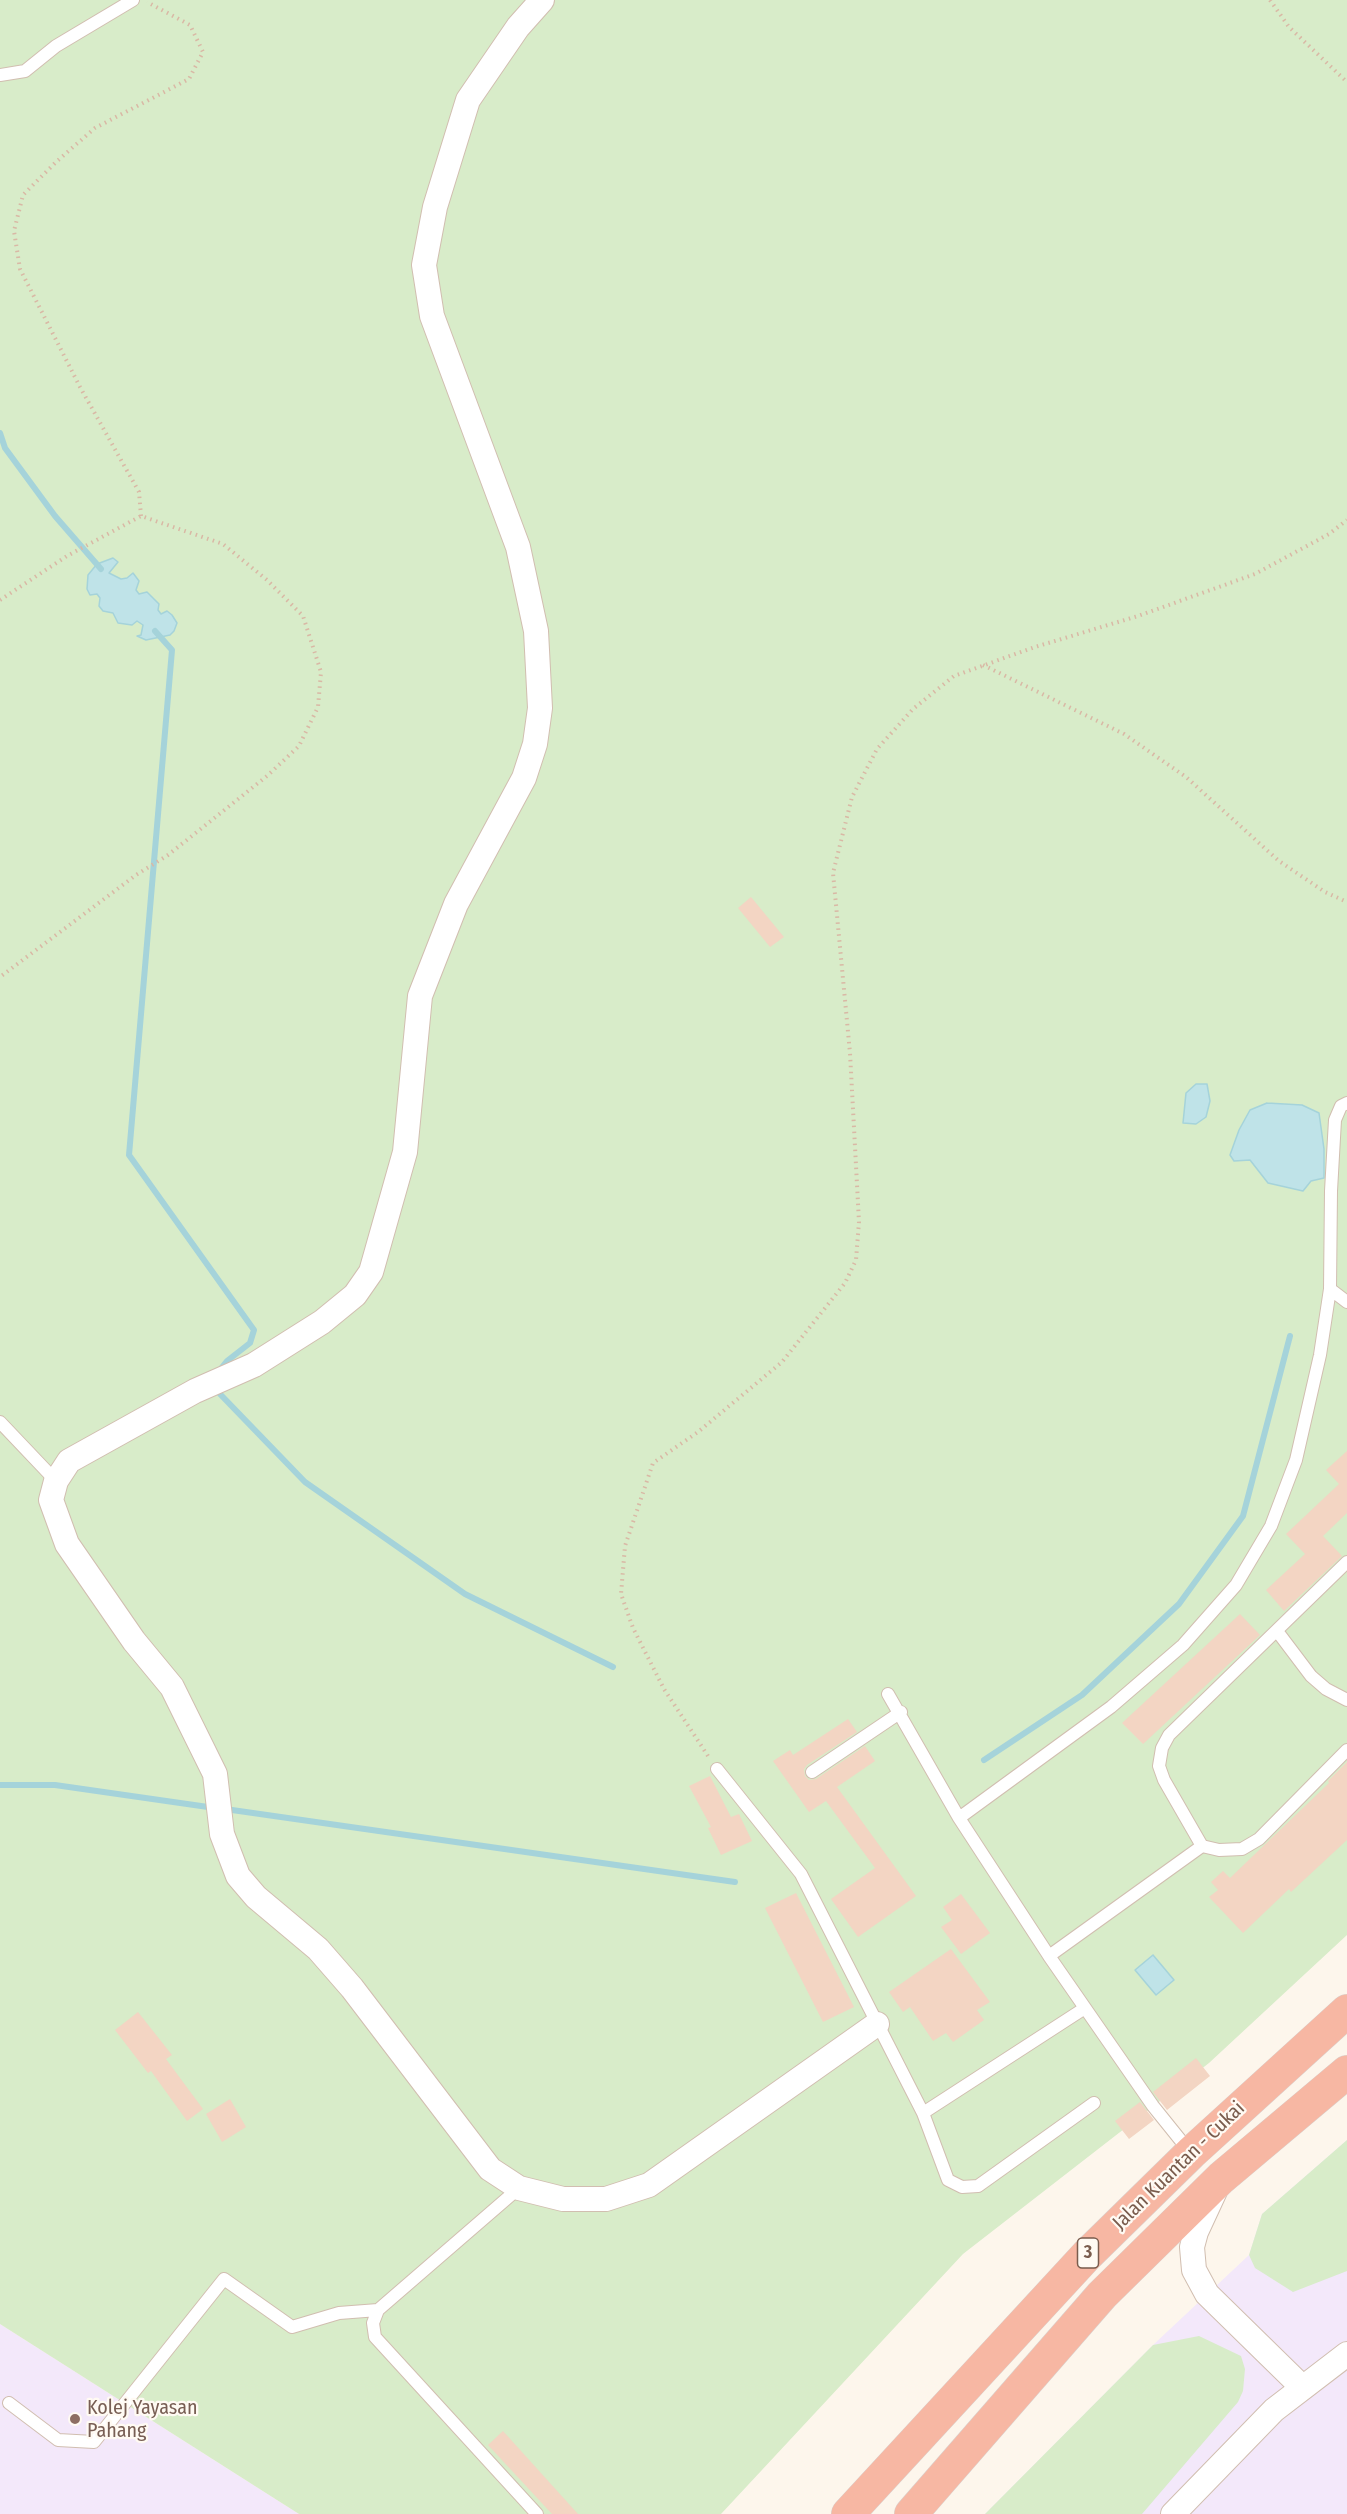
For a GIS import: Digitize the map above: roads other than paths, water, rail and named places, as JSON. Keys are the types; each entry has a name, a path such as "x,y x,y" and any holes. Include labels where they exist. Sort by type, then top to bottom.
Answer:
{"highway":[{"name":"Jalan Kuantan - Cukai","path":"848,2514 1087,2255 1191,2153 1347,2011"},
{"name":"Jalan Kuantan - Cukai","path":"911,2514 1102,2295 1221,2178 1347,2072"}],"street":[{"path":"542,0 518,27 468,100 435,207 424,265 432,316 518,547 536,631 540,708 535,744 524,778 456,904 420,996 405,1152 371,1272 355,1294 322,1322 254,1365 195,1391 69,1461 56,1481 51,1500 67,1544 134,1641 172,1687 215,1774 222,1834 238,1876 256,1897 318,1949 352,1988 490,2169 519,2188 563,2199 606,2199 649,2185 878,2024"},
{"path":"1221,2178 1196,2232 1192,2247 1194,2270 1207,2294 1302,2387"},
{"path":"1173,2514 1274,2410 1347,2354"}],"lane":[{"path":"0,75 25,71 56,46 133,0"},
{"path":"959,1818 1111,1707 1183,1645 1236,1585 1271,1526 1296,1460 1320,1355 1330,1289 1331,1191 1335,1120 1341,1106 1347,1103"},
{"path":"1330,1289 1347,1302"},
{"path":"0,1422 56,1481"},
{"path":"1347,1562 1168,1735 1162,1748 1159,1766 1164,1780 1202,1846 1219,1850 1242,1849 1259,1839 1347,1749"},
{"path":"1276,1631 1311,1676 1326,1689 1347,1700"},
{"path":"888,1694 901,1712 959,1818 1049,1956 1153,2106 1191,2153"},
{"path":"812,1772 901,1712"},
{"path":"717,1769 801,1875 923,2113 948,2180 962,2187 978,2186 1094,2103"},
{"path":"1049,1956 1202,1846"},
{"path":"923,2113 1085,2008"},
{"path":"519,2188 378,2310 373,2323 375,2337 537,2514"},
{"path":"9,2403 58,2440 94,2442 224,2279 292,2327 339,2313 378,2310"}],"water":[{"path":"113,558 118,562 109,573 121,579 133,573 139,581 136,590 139,594 147,592 159,604 158,610 161,614 167,611 172,615 177,623 170,635 146,640 137,636 141,635 143,625 137,621 132,625 118,623 113,613 103,611 99,606 100,598 97,594 90,595 87,589 88,575 97,564"},
{"path":"1196,1084 1207,1084 1210,1101 1206,1117 1196,1124 1183,1123 1186,1093"},
{"path":"1267,1103 1302,1105 1319,1113 1324,1149 1324,1178 1311,1181 1303,1191 1268,1183 1250,1160 1234,1161 1230,1155 1239,1130 1250,1110"},
{"path":"1153,1955 1174,1980 1156,1995 1135,1970"}],"waterway":[{"path":"0,433 5,448 55,516 101,569"},
{"path":"155,631 172,650 129,1155 254,1330 250,1343 227,1361 219,1371"},
{"path":"984,1760 1082,1695 1179,1604 1243,1516 1290,1336"},
{"path":"219,1386 220,1394 305,1482 465,1594 613,1667"},
{"path":"0,1785 55,1785 215,1808"},
{"path":"225,1809 735,1882"}],"place":[{"name":"Kolej Yayasan Pahang","path":"75,2419"}]}
